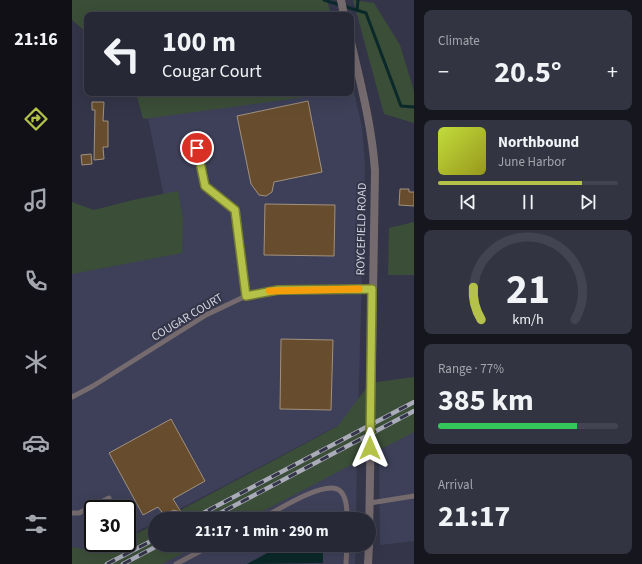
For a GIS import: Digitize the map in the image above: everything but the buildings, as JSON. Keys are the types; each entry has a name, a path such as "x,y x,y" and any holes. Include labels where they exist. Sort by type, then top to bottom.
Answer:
{"street":[{"path":"341,0 343,12"},
{"name":"ROYCEFIELD ROAD","path":"354,54 368,112 373,143 375,171 370,512"},
{"path":"368,564 369,552"}],"lane":[{"path":"194,135 205,186 235,210 246,296"},
{"name":"COUGAR COURT","path":"72,397 93,386 206,315 246,296 278,290 372,289"},
{"path":"274,512 313,492 327,488 338,489 341,492 346,504 347,512"},
{"path":"370,503 414,496"},
{"path":"72,513 79,513 109,498"},
{"path":"176,564 199,552"},
{"path":"346,564 347,552"}],"shaded area":[{"path":"72,0 327,0 330,12 84,12 84,30 72,20"},
{"path":"353,0 374,3 400,45 414,91 414,123 384,114"},
{"path":"354,93 362,127 365,166 358,415 174,512 148,512 148,526 136,532 136,500 84,500 84,552 99,552 76,564 72,564 72,272 175,251 147,113 244,96 354,96"},
{"path":"137,96 314,96 143,119"},
{"path":"178,191 183,219 182,253 72,274 72,202 94,210"},
{"path":"414,222 414,275 388,275 389,228"},
{"path":"414,377 414,432 261,512 177,512 338,426 370,383"},
{"path":"414,427 414,541 380,545 379,445"},
{"path":"357,459 356,512 256,512"},
{"path":"148,528 148,552 185,552 162,564 72,564 72,547 84,549 84,552 136,552 136,534"},
{"path":"181,552 356,552 355,564 158,564"},
{"path":"269,552 323,552 323,563 247,564"}],"waterway":[{"path":"324,0 366,13 401,106 414,107"},
{"path":"357,10 358,0"}],"railway":[{"path":"205,512 414,402"},
{"path":"222,512 414,411"},
{"path":"107,564 148,543"},
{"path":"123,564 148,551"}],"slow traffic":[{"path":"269,291 293,289 359,289"}],"route":[{"path":"197,148 205,186 235,210 246,296 264,292 293,289 372,289 370,448"}]}
